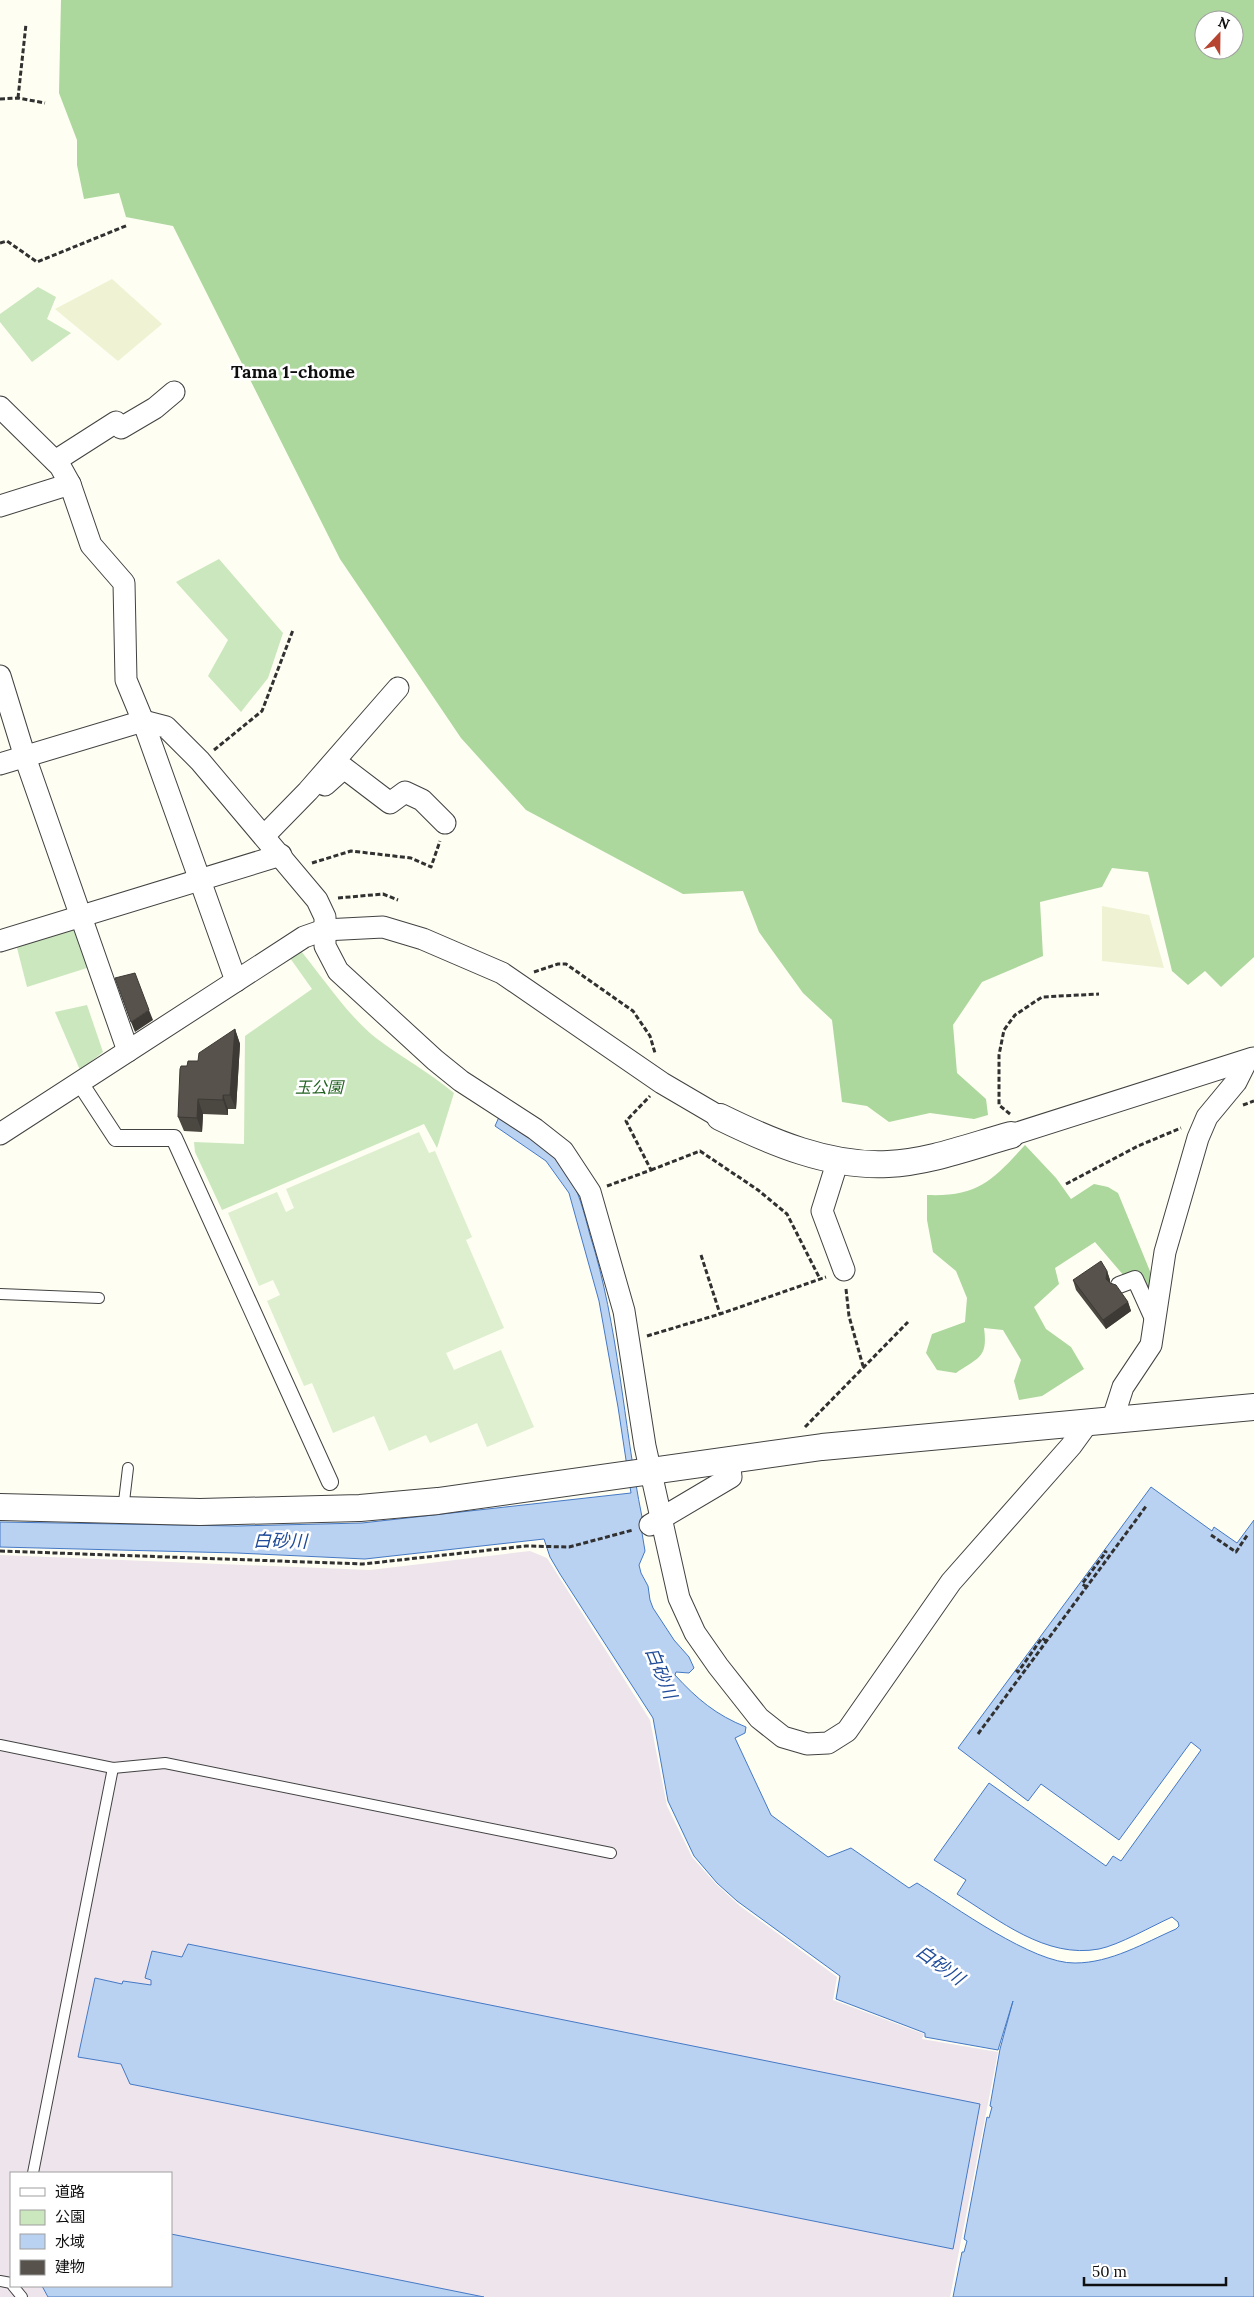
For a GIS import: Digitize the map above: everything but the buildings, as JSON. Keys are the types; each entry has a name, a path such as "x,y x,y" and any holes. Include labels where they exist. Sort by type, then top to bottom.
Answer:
{"street":[{"path":"55,460 116,422 121,428 155,408 174,392"},
{"path":"0,407 55,460 70,484 91,545 124,583 126,680 143,721 236,981"},
{"path":"0,506 70,484"},
{"path":"0,676 25,757 128,1051"},
{"path":"265,835 316,782 398,688"},
{"path":"0,764 143,721 166,727 200,761 265,835 317,900 325,917 325,946 338,971 435,1060 461,1081 535,1129 563,1151 590,1192 624,1311 629,1342 638,1473 679,1598 695,1633 759,1718 783,1737 807,1744 828,1742 847,1731 951,1582 1064,1453 1099,1423 1151,1345 1165,1252 1198,1138 1208,1116 1236,1082 1250,1060"},
{"path":"316,782 323,787 344,768 390,804 405,792 422,800 441,831"},
{"path":"0,941 200,879 287,862"},
{"path":"1,1130 80,1082 304,937 324,930 383,927 423,939 512,979 662,1083 720,1118 767,1140 838,1160 860,1164 888,1164 923,1160 1015,1124 1250,1060"},
{"path":"1250,1060 1254,1083"},
{"path":"80,1082 116,1138 174,1138 330,1482"},
{"path":"838,1160 822,1211 844,1270"},
{"path":"1119,1285 1134,1279 1154,1322"},
{"path":"0,1507 200,1512 360,1508 438,1501 822,1447 1099,1423 1254,1407"},
{"path":"655,1522 731,1477 729,1459"}],"lane":[{"path":"0,1294 99,1298"},
{"path":"123,1510 128,1468"},
{"path":"0,1745 113,1768 165,1763 611,1853"},
{"path":"33,2172 113,1768"}],"path":[{"path":"18,98 26,24"},
{"path":"0,98 18,98 45,103"},
{"path":"0,244 7,241 37,262 128,226"},
{"path":"200,761 262,711 293,630"},
{"path":"287,862 351,851 411,858 431,867 441,842 441,831"},
{"path":"317,900 383,894 398,900"},
{"path":"512,979 558,964 566,964 633,1011 650,1036 662,1083 626,1121 652,1170"},
{"path":"1015,1124 1010,1114 1000,1104 999,1055 1004,1030 1015,1015 1042,997 1099,994"},
{"path":"1066,1184 1138,1146 1208,1116 1254,1101"},
{"path":"590,1192 700,1151 758,1190 786,1214 820,1279"},
{"path":"701,1256 720,1314"},
{"path":"629,1342 720,1314 844,1270 849,1316 863,1366"},
{"path":"804,1428 908,1322"},
{"path":"978,1734 1147,1505"},
{"path":"0,1551 363,1564 526,1546 543,1548 569,1547 655,1522"},
{"path":"1211,1535 1236,1552 1248,1534"},
{"path":"1086,1587 1082,1584 1106,1552 1104,1551"},
{"path":"1016,1670 1018,1672 1042,1638 1046,1641"}],"shaded area":[{"path":"530,1551 547,1558 650,1720 667,1806 692,1857 716,1884 740,1906 837,1977 833,2000 924,2034 922,2039 998,2052 950,2297 0,2297 0,1555 370,1570"}],"green space":[{"path":"61,0 1254,0 1254,957 1221,987 1205,971 1188,985 1172,971 1148,872 1112,868 1102,887 1040,902 1043,956 982,982 953,1025 957,1073 986,1099 988,1115 974,1119 930,1113 889,1122 867,1106 842,1102 832,1020 803,993 759,932 743,891 683,894 526,810 461,738 340,559 173,226 126,217 119,193 84,199 77,165 77,140 59,93"},
{"path":"112,279 162,324 118,361 55,309"},
{"path":"38,287 56,297 47,319 71,333 32,362 0,322 0,314"},
{"path":"219,559 283,633 268,678 241,712 208,676 228,640 176,582"},
{"path":"1102,906 1149,915 1164,968 1102,961"},
{"path":"78,926 90,967 27,987 16,944"},
{"name":"玉公園","path":"301,951 346,1008 366,1029 454,1093 437,1148 424,1124 222,1210 195,1152 194,1142 244,1144 245,1036 312,989 290,958"},
{"path":"87,1005 103,1052 80,1070 55,1012"},
{"path":"419,1132 429,1153 435,1151 472,1237 466,1240 504,1328 446,1353 454,1370 501,1350 534,1427 487,1447 477,1423 430,1443 426,1435 389,1451 374,1416 333,1433 312,1383 304,1386 267,1301 280,1295 273,1280 259,1286 228,1213 277,1192 286,1212 294,1208 286,1189"},
{"path":"1025,1145 1056,1178 1071,1199 1094,1184 1108,1187 1118,1193 1154,1281 1151,1300 1125,1277 1095,1242 1055,1268 1059,1284 1034,1307 1046,1329 1071,1347 1084,1369 1042,1396 1019,1400 1014,1381 1021,1360 1003,1330 984,1328 985,1345 980,1356 956,1373 937,1370 926,1353 932,1334 965,1322 967,1298 956,1271 933,1252 927,1220 927,1195 959,1193 983,1184 1003,1168"}],"water":[{"name":"白砂川","path":"499,1117 552,1155 571,1178 581,1202 600,1270 614,1340 642,1517 645,1551 639,1565 648,1586 653,1608 674,1640 689,1657 694,1668 689,1673 676,1672 675,1675 708,1706 746,1727 745,1733 735,1738 771,1815 828,1857 851,1848 909,1888 917,1883 994,1932 1038,1954 1058,1961 1075,1963 1101,1960 1127,1951 1176,1929 1179,1926 1178,1922 1172,1917 1126,1939 1099,1949 1079,1951 1042,1943 1006,1925 957,1894 966,1880 934,1860 989,1783 1106,1866 1113,1856 1121,1861 1201,1750 1191,1742 1119,1840 1041,1784 1028,1801 958,1748 1151,1487 1212,1531 1214,1527 1237,1543 1254,1520 1254,2297 953,2297 962,2252 964,2252 967,2241 964,2239 987,2117 989,2118 992,2107 990,2106 1000,2049 1013,2001 998,2050 925,2037 925,2033 836,1999 840,1976 737,1901 717,1883 694,1856 668,1801 653,1718 560,1574 550,1557 544,1539 365,1559 237,1553 0,1547 0,1522 237,1526 362,1523 631,1493 599,1301 569,1193 546,1161 495,1126"},
{"path":"188,1944 980,2104 953,2249 130,2084 121,2064 78,2057 95,1978 122,1984 123,1981 151,1985 151,1980 145,1978 152,1951 182,1957"},
{"path":"172,2234 484,2297 48,2297 43,2287 172,2287"}],"district":[{"name":"Tama 1-chome","path":"293,372"}]}
